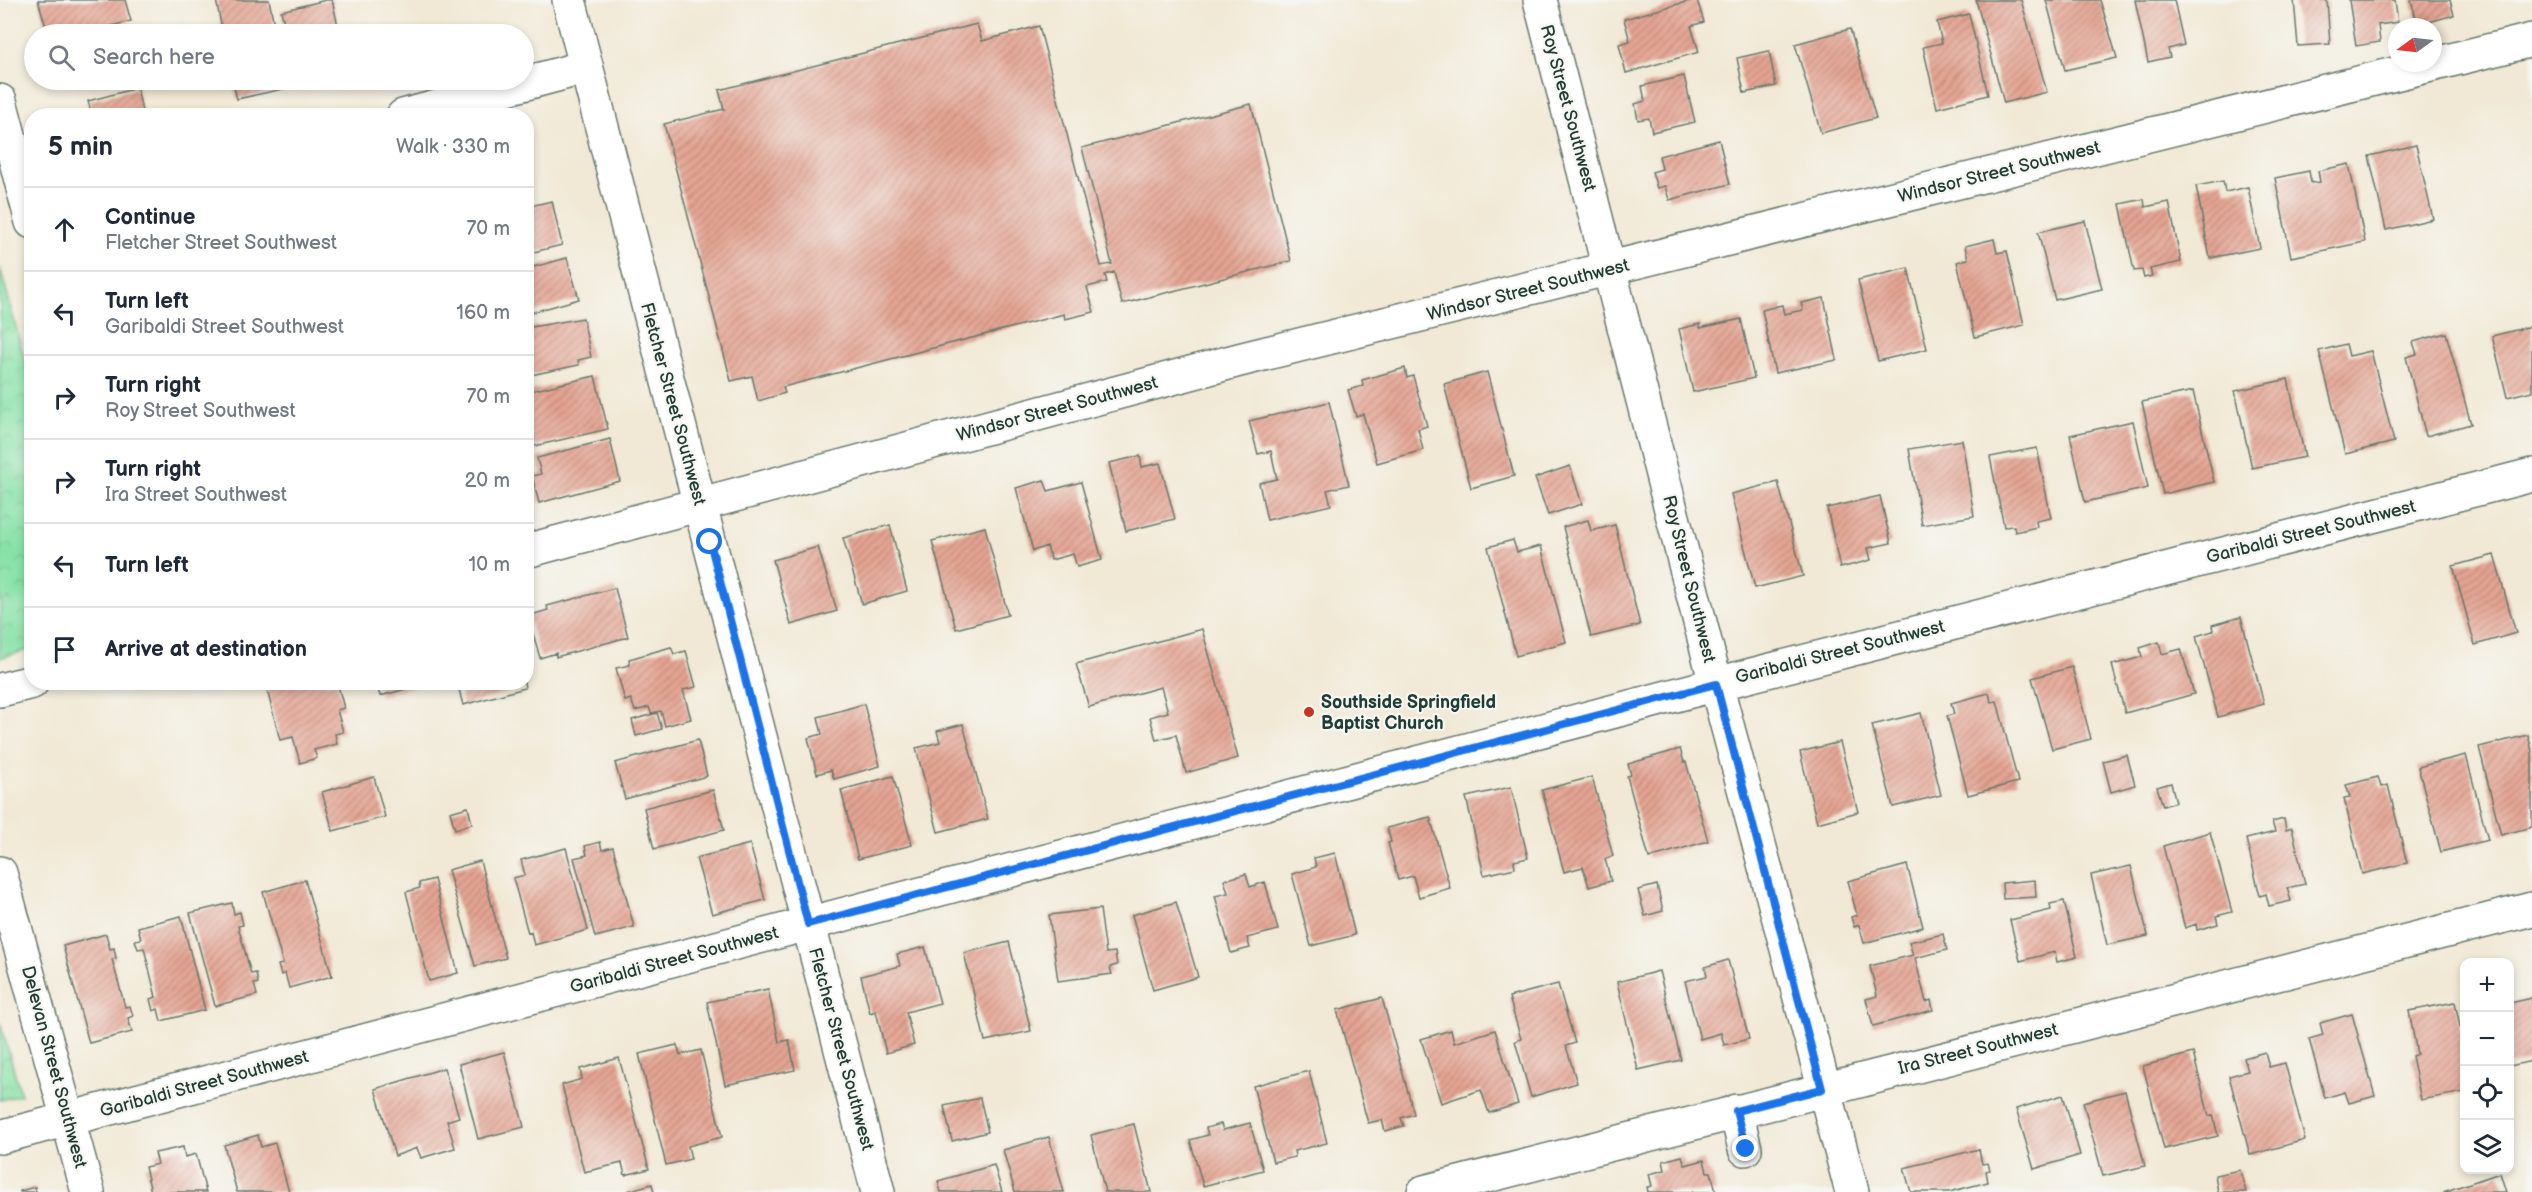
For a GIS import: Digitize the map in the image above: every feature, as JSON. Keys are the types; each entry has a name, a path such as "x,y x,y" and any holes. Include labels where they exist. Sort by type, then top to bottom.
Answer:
{"street":[{"name":"Fletcher Street Southwest","path":"569,0 878,1192"},
{"name":"Roy Street Southwest","path":"1540,0 1822,1089 1852,1192"},
{"name":"Windsor Street Southwest","path":"534,549 1239,360 2532,40"},
{"path":"534,82 586,68"},
{"path":"434,108 502,90"},
{"path":"0,101 24,190"},
{"name":"Garibaldi Street Southwest","path":"0,1137 1716,684 2532,475"},
{"path":"0,690 24,684"},
{"name":"Delevan Street Southwest","path":"0,873 88,1192"},
{"name":"Ira Street Southwest","path":"1424,1192 2532,909"},
{"path":"1736,1111 1746,1149"}],"green space":[{"path":"0,267 24,358 24,651 0,658"},
{"path":"0,1022 21,1095 0,1100"}],"building":[{"path":"38,0 125,0 131,21 119,24 45,24"},
{"path":"216,0 269,0 274,24 221,24"},
{"path":"332,0 338,24 284,24 281,11"},
{"path":"1697,0 1704,22 1691,26 1699,52 1626,73 1619,44 1630,41 1624,19"},
{"path":"1976,0 2021,0 2047,92 2004,103"},
{"path":"2046,0 2100,0 2117,58 2065,70"},
{"path":"2135,0 2174,0 2184,45 2168,49 2170,57 2148,62"},
{"path":"2294,0 2327,0 2330,44 2298,46"},
{"path":"2349,0 2395,0 2397,18 2388,18 2388,24 2378,25 2380,42 2356,46"},
{"path":"2411,0 2450,0 2454,15 2442,18 2416,18"},
{"path":"1969,14 1988,95 1937,108 1923,47 1942,43 1937,22"},
{"path":"977,24 982,41 1039,26 1101,266 1112,264 1082,148 1251,104 1291,261 1122,304 1114,272 1105,275 1107,282 1087,287 1094,312 1065,319 1064,314 783,387 785,393 758,401 752,376 731,381 664,124 724,109 719,90"},
{"path":"1850,29 1876,118 1821,133 1795,44"},
{"path":"1769,51 1776,86 1744,93 1737,58"},
{"path":"1684,76 1695,122 1652,132 1649,118 1638,120 1635,104 1645,101 1642,86"},
{"path":"137,90 141,108 90,108 88,101"},
{"path":"235,90 279,90 237,99"},
{"path":"1719,140 1730,184 1669,200 1665,186 1657,188 1652,172 1662,169 1659,156"},
{"path":"2416,145 2433,219 2386,230 2369,156"},
{"path":"2349,164 2365,242 2291,257 2275,178 2309,171 2311,183 2320,182 2318,171"},
{"path":"2223,181 2225,192 2248,187 2260,248 2210,258 2196,186"},
{"path":"2144,199 2145,207 2169,202 2181,262 2150,269 2152,276 2144,278 2142,270 2134,271 2120,204"},
{"path":"552,201 562,245 534,252 534,205"},
{"path":"2085,221 2102,289 2055,300 2038,232"},
{"path":"1994,239 1997,253 2007,251 2024,325 1975,337 1957,262 1968,259 1965,246"},
{"path":"567,258 579,299 534,312 534,267"},
{"path":"1908,268 1927,349 1878,361 1858,280"},
{"path":"1824,298 1837,360 1775,373 1762,310 1782,305 1784,314 1803,310 1801,303"},
{"path":"583,318 591,357 578,360 579,365 534,374 534,327"},
{"path":"1741,319 1754,378 1693,392 1679,329 1700,324 1700,328"},
{"path":"2532,326 2532,391 2507,397 2492,336"},
{"path":"2446,333 2471,424 2426,436 2406,357 2417,354 2413,342"},
{"path":"2346,344 2349,356 2371,351 2394,442 2345,454 2319,351"},
{"path":"1405,368 1407,378 1413,376 1427,426 1418,429 1423,450 1377,463 1363,414 1356,416 1348,390 1363,386 1362,380"},
{"path":"1487,372 1514,476 1471,488 1444,384"},
{"path":"595,376 608,429 534,446 534,390"},
{"path":"2288,379 2305,457 2252,468 2235,391"},
{"path":"2193,391 2214,482 2163,494 2142,402"},
{"path":"1329,402 1349,485 1327,490 1331,505 1267,520 1259,483 1277,479 1271,451 1258,454 1249,421"},
{"path":"2133,421 2148,488 2085,502 2070,435"},
{"path":"610,439 620,481 539,503 534,484 534,476 541,474 537,458"},
{"path":"1962,440 1974,516 1922,525 1909,449"},
{"path":"2037,448 2051,518 2036,521 2037,527 2015,532 2014,526 2004,527 1990,457"},
{"path":"1140,456 1142,467 1160,463 1175,519 1126,531 1109,463"},
{"path":"1570,466 1582,504 1548,515 1535,478"},
{"path":"1044,480 1048,491 1081,482 1102,560 1077,567 1073,554 1051,560 1047,546 1033,551 1016,488"},
{"path":"1778,482 1803,576 1755,588 1731,494"},
{"path":"1880,496 1891,543 1868,548 1871,560 1840,568 1827,508"},
{"path":"1588,520 1591,531 1615,525 1640,625 1591,637 1563,527"},
{"path":"890,525 907,591 862,604 843,538"},
{"path":"985,527 1008,615 956,629 932,541"},
{"path":"1513,540 1517,552 1541,546 1566,642 1516,656 1488,547"},
{"path":"818,547 837,611 791,625 773,560"},
{"path":"2494,555 2516,633 2475,645 2453,566"},
{"path":"615,588 628,637 556,657 556,653 540,658 534,637 534,614 548,610 547,606"},
{"path":"2241,617 2264,704 2218,717 2196,636 2213,631 2212,625"},
{"path":"1202,629 1238,758 1186,773 1176,735 1156,740 1150,717 1168,712 1161,687 1089,707 1076,664"},
{"path":"2159,642 2162,654 2181,649 2194,694 2125,713 2112,665 2142,657 2140,648"},
{"path":"671,647 674,654 686,651 696,687 683,690 691,719 665,726 661,711 651,713 649,707 635,711 631,699 625,701 616,668 630,665 629,659"},
{"path":"2072,667 2091,739 2052,749 2032,678"},
{"path":"267,690 339,690 344,708 337,710 343,732 335,734 337,744 314,750 317,758 300,763 293,737 280,740"},
{"path":"378,690 403,690 380,696"},
{"path":"459,690 518,690 463,705"},
{"path":"1989,693 1991,702 1997,701 2018,782 1968,795 1947,716 1954,714 1951,703"},
{"path":"864,704 880,766 834,779 831,770 817,774 808,738 822,734 818,717"},
{"path":"657,713 662,729 636,736 632,720"},
{"path":"1921,713 1941,795 1893,807 1872,725"},
{"path":"963,724 988,819 938,832 916,748 940,742 937,731"},
{"path":"2528,735 2532,751 2532,827 2501,835 2479,747"},
{"path":"698,740 707,776 625,799 615,763"},
{"path":"1840,742 1858,812 1817,823 1800,752"},
{"path":"1680,749 1684,762 1686,762 1708,841 1649,858 1627,776 1631,775 1628,764"},
{"path":"2127,755 2135,785 2111,792 2103,761"},
{"path":"2466,755 2488,840 2441,852 2418,767"},
{"path":"893,776 912,845 858,859 841,790"},
{"path":"374,777 385,817 333,831 322,792"},
{"path":"1592,777 1613,856 1605,859 1611,881 1589,887 1583,867 1564,872 1542,790"},
{"path":"2378,777 2381,787 2388,785 2407,863 2362,874 2344,798 2350,797 2346,785"},
{"path":"2171,783 2176,802 2163,806 2157,787"},
{"path":"1511,787 1528,858 1514,861 1515,868 1484,875 1466,797"},
{"path":"713,790 724,830 654,849 644,808"},
{"path":"468,807 472,824 455,829 450,812"},
{"path":"1430,817 1450,888 1419,897 1413,876 1398,880 1388,843 1391,842 1387,828"},
{"path":"2284,819 2286,830 2292,828 2305,884 2287,888 2291,901 2269,906 2266,894 2260,896 2246,839 2275,832 2272,822"},
{"path":"2210,832 2232,912 2216,916 2218,924 2197,930 2196,924 2185,928 2163,846"},
{"path":"600,842 602,850 613,847 634,927 595,937 574,858 587,855 585,846"},
{"path":"750,844 765,900 712,914 696,858"},
{"path":"566,848 588,930 534,945 531,932 528,933 513,878 525,875 521,860"},
{"path":"1335,853 1355,935 1311,946 1292,874 1316,867 1314,858"},
{"path":"480,861 506,958 475,966 448,870"},
{"path":"1907,865 1923,927 1864,943 1859,925 1854,927 1851,917 1857,915 1848,881"},
{"path":"2131,866 2148,936 2107,945 2091,875"},
{"path":"1246,874 1250,887 1265,882 1278,930 1247,938 1250,948 1231,953 1215,896 1228,893 1224,880"},
{"path":"434,879 458,973 429,981 406,892 420,888 419,883"},
{"path":"305,880 332,976 289,988 285,973 281,975 278,965 283,964 263,892"},
{"path":"2035,880 2036,897 2003,899 2002,883"},
{"path":"1657,885 1663,911 1645,916 1638,890"},
{"path":"2064,901 2077,957 2057,962 2055,952 2020,961 2010,920 2051,910 2050,904"},
{"path":"1176,902 1198,977 1153,990 1132,915"},
{"path":"232,903 234,914 240,912 243,925 238,926 251,974 256,973 258,983 254,984 257,995 215,1006 190,913"},
{"path":"1100,909 1106,953 1115,952 1117,965 1110,967 1112,974 1058,981 1049,915"},
{"path":"181,916 205,1010 161,1021 158,1009 153,1011 150,999 156,997 144,948 138,949 135,940 141,939 138,927"},
{"path":"106,934 110,949 114,948 116,958 112,959 125,1007 130,1006 133,1016 128,1018 132,1032 89,1043 63,946"},
{"path":"1943,934 1947,950 1915,958 1926,1002 1931,1000 1933,1010 1873,1026 1866,999 1877,996 1870,966 1913,955 1909,942"},
{"path":"1009,942 1031,1031 985,1041 964,953"},
{"path":"925,947 940,1003 906,1012 914,1045 886,1053 876,1011 870,1013 861,976 900,966 897,954"},
{"path":"1728,960 1749,1039 1724,1045 1721,1033 1700,1039 1685,981 1707,976 1705,967"},
{"path":"1659,971 1681,1060 1638,1070 1617,982"},
{"path":"1558,984 1575,1043 1566,1046 1577,1083 1531,1097 1515,1041 1521,1039 1509,997"},
{"path":"768,989 779,1042 789,1040 795,1070 725,1085 707,1002"},
{"path":"1382,998 1414,1114 1401,1118 1404,1126 1385,1131 1382,1120 1368,1123 1337,1010"},
{"path":"2532,998 2532,1061 2514,1065 2514,1012 2514,1002"},
{"path":"2455,1002 2460,1026 2460,1093 2421,1100 2412,1056 2417,1054 2409,1011"},
{"path":"2352,1014 2375,1096 2349,1103 2345,1092 2325,1098 2309,1039 2323,1035 2320,1023"},
{"path":"1451,1030 1454,1043 1495,1030 1518,1104 1489,1113 1481,1090 1441,1103 1421,1039"},
{"path":"677,1045 680,1055 701,1050 722,1137 688,1146 691,1159 666,1165 639,1054"},
{"path":"504,1052 524,1127 478,1139 459,1064"},
{"path":"2265,1052 2269,1067 2285,1063 2305,1140 2250,1155 2229,1076 2248,1071 2244,1058"},
{"path":"2193,1053 2209,1116 2213,1115 2218,1136 2164,1149 2143,1066"},
{"path":"619,1058 649,1169 625,1175 622,1163 584,1172 562,1085 582,1079 580,1069"},
{"path":"444,1068 459,1117 447,1121 455,1148 421,1158 417,1148 395,1156 375,1089"},
{"path":"1309,1071 1327,1143 1294,1151 1295,1157 1273,1162 1253,1086"},
{"path":"2125,1091 2145,1166 2103,1176 2083,1102"},
{"path":"2063,1095 2080,1155 2034,1169 2016,1109"},
{"path":"980,1098 988,1132 952,1141 944,1106"},
{"path":"1250,1123 1263,1170 1203,1186 1190,1140 1208,1135 1206,1128 1221,1124 1223,1130"},
{"path":"1134,1124 1151,1192 1105,1192 1091,1135"},
{"path":"258,1135 261,1147 275,1143 289,1192 237,1192 224,1145"},
{"path":"1049,1137 1064,1192 1015,1192 1003,1150"},
{"path":"183,1147 185,1157 196,1154 206,1192 151,1192 145,1167 158,1164 155,1153"},
{"path":"1979,1149 1982,1164 1988,1163 1990,1170 1986,1171 1988,1182 1949,1192 1911,1192 1904,1168"},
{"path":"1682,1156 1685,1165 1704,1160 1707,1172 1711,1172 1716,1192 1648,1192 1647,1187 1652,1186 1649,1174 1665,1170 1663,1161"},
{"path":"994,1165 1002,1192 941,1192 938,1181"},
{"path":"2240,1170 2246,1192 2218,1192 2215,1175"},
{"path":"2500,1174 2506,1192 2443,1192"},
{"path":"652,1184 654,1192 627,1192 627,1191"},
{"path":"35,1187 36,1192 20,1192 20,1191"}],"place":[{"name":"Southside Springfield Baptist Church","path":"1309,712"}],"route":[{"path":"710,542 808,924 1716,684 1822,1089 1736,1111 1746,1149"}]}
